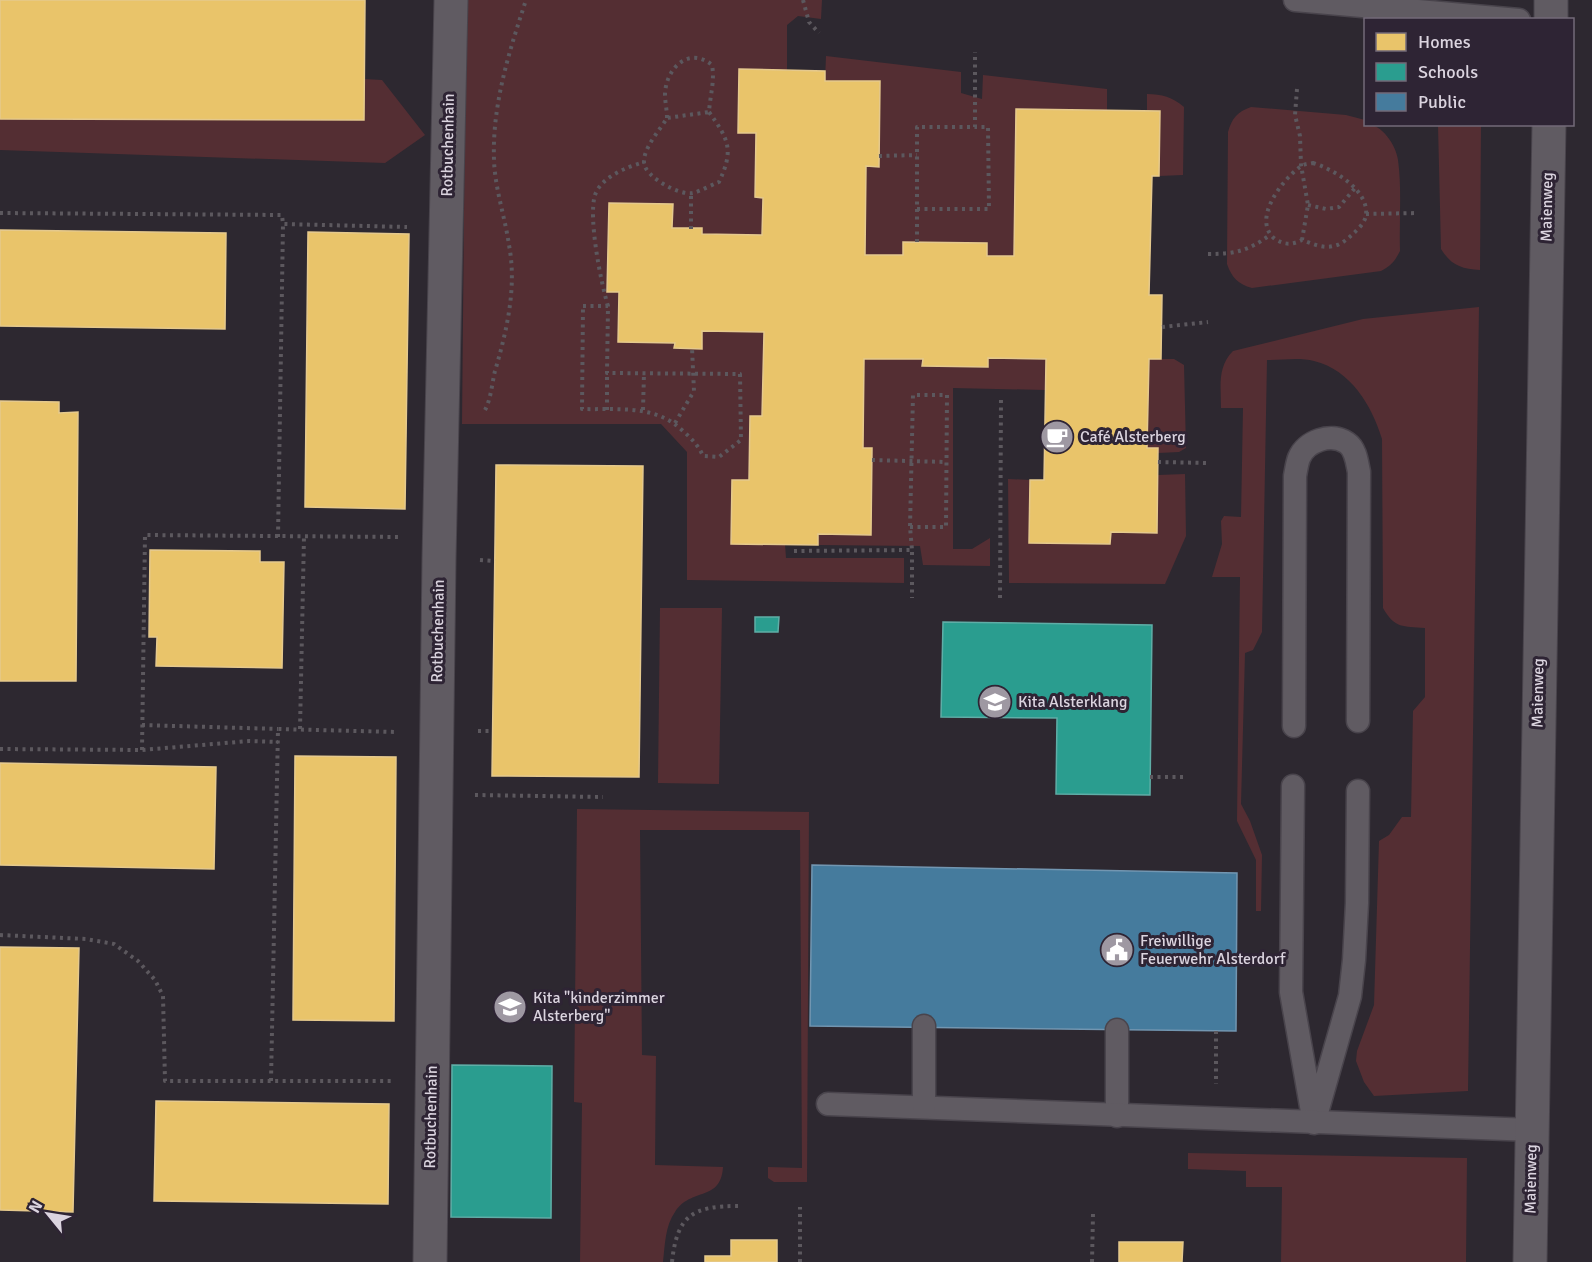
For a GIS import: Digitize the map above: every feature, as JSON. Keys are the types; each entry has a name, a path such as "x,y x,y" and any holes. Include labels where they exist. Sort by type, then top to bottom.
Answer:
{"street":[{"name":"Rotbuchenhain","path":"430,1262 440,538 451,0"},
{"path":"1551,0 1551,18"},
{"name":"Maienweg","path":"1530,1262 1549,126"}],"lane":[{"path":"1295,0 1490,8 1514,18"},
{"path":"1294,726 1295,476 1299,457 1310,445 1322,439 1334,438 1347,443 1356,455 1359,472 1358,721"},
{"path":"1293,786 1291,992 1314,1123"},
{"path":"1314,1123 1350,996 1357,903 1358,791"},
{"path":"924,1026 924,1107"},
{"path":"1117,1030 1117,1116"},
{"path":"828,1104 1532,1130"}],"path":[{"path":"442,446 486,408 506,334 511,297 510,247 499,200 494,161 495,123 506,62 526,0"},
{"path":"803,0 809,22 819,33"},
{"path":"975,52 975,127"},
{"path":"691,57 703,57 712,65 715,79 709,112 728,145 727,164 719,182 691,194 677,192 646,171 644,162 646,151 668,118 665,93 670,75 679,62 691,57"},
{"path":"1297,89 1295,115 1300,136 1301,165 1308,205 1302,240"},
{"path":"668,118 709,112"},
{"path":"916,242 917,127 988,127 989,209 917,209"},
{"path":"879,156 917,155"},
{"path":"607,410 608,306 599,277 594,214 595,196 602,184 628,167 644,162"},
{"path":"1313,163 1328,167 1355,188 1362,198 1366,214 1361,226 1345,241 1334,246 1323,247 1302,240 1293,244 1281,243 1270,235 1266,220 1270,203 1282,184 1301,165 1313,163"},
{"path":"1308,205 1326,209 1338,207 1355,188"},
{"path":"691,194 691,229"},
{"path":"0,213 282,214 278,537"},
{"path":"1366,214 1418,213"},
{"path":"282,224 446,227"},
{"path":"1208,254 1231,254 1244,251 1270,235"},
{"path":"607,373 740,374 741,440 719,457 703,456 698,445 675,423 659,414 643,410 582,410 583,306 608,306"},
{"path":"1162,327 1208,322"},
{"path":"675,423 694,391 692,348"},
{"path":"643,410 644,373"},
{"path":"910,527 946,527 947,395 913,395 910,527 912,598"},
{"path":"1000,598 1001,398"},
{"path":"873,460 946,462"},
{"path":"1158,462 1207,463"},
{"path":"142,750 145,535 440,538"},
{"path":"300,729 304,536"},
{"path":"794,551 912,550"},
{"path":"142,725 437,733"},
{"path":"271,1082 278,729"},
{"path":"0,749 142,750 249,741 278,742"},
{"path":"1150,777 1184,777"},
{"path":"436,794 603,797"},
{"path":"0,935 86,939 114,944 138,960 163,996 165,1081 381,1081"},
{"path":"1216,1031 1216,1119"},
{"path":"672,1262 677,1236 686,1219 697,1210 711,1206 738,1206"},
{"path":"800,1207 800,1262"},
{"path":"1092,1262 1093,1214"}],"shaded area":[{"path":"466,0 822,0 821,19 798,16 787,25 787,70 739,70 738,133 756,133 755,197 763,198 762,235 702,234 672,228 673,204 609,203 607,292 619,292 675,343 674,348 702,349 702,331 764,332 762,416 750,416 749,480 732,480 785,544 786,558 904,558 904,583 687,580 687,452 661,424 462,424"},
{"path":"826,56 961,72 961,93 982,99 983,75 1107,89 1107,110 1017,109 1014,256 987,256 987,243 904,242 903,255 865,255 866,166 878,167 825,81"},
{"path":"364,79 382,80 425,135 385,163 0,150 0,119 364,120"},
{"path":"1147,94 1167,97 1184,107 1183,175 1159,176 1159,111 1147,110"},
{"path":"1251,107 1346,115 1364,120 1364,126 1374,126 1383,131 1397,154 1399,171 1400,251 1390,265 1381,271 1252,288 1243,285 1233,277 1227,264 1228,132 1231,123 1242,111"},
{"path":"1438,126 1481,126 1480,270 1457,265 1441,249"},
{"path":"1479,307 1468,1091 1374,1096 1364,1082 1356,1061 1357,1051 1374,1005 1379,841 1389,835 1402,817 1411,817 1413,711 1425,697 1425,628 1400,625 1387,615 1383,608 1382,439 1366,402 1349,381 1339,372 1327,366 1303,359 1267,360 1262,632 1253,650 1245,653 1241,804 1250,821 1262,855 1261,911 1256,911 1256,860 1237,821 1240,577 1212,577 1222,544 1221,521 1224,516 1241,517 1243,408 1221,408 1221,378 1224,364 1233,351 1363,319"},
{"path":"988,358 1046,359 1045,390 953,388 953,549 972,549 990,538 990,566 923,565 920,546 818,545 818,534 871,534 872,449 863,448 864,359 923,359 923,366 987,367"},
{"path":"1149,359 1174,359 1184,365 1186,448 1179,452 1158,453 1158,448 1147,448"},
{"path":"1185,474 1186,536 1165,584 1009,583 1008,479 1030,480 1029,543 1109,544 1111,532 1157,532 1158,475"},
{"path":"660,608 722,608 719,784 658,783"},
{"path":"577,809 809,812 807,1182 774,1182 768,1178 768,1167 802,1168 800,830 640,830 642,1055 656,1056 655,1165 723,1167 717,1185 689,1199 675,1212 667,1229 663,1262 580,1262 582,1103 574,1102"},
{"path":"1188,1153 1467,1158 1466,1262 1281,1262 1282,1187 1246,1187 1246,1171 1188,1169"}],"building: Homes":[{"path":"0,0 365,0 364,120 0,119"},
{"path":"739,69 825,71 825,81 880,81 879,167 866,166 865,255 903,255 903,242 987,243 987,256 1014,256 1016,109 1160,111 1159,176 1152,176 1149,295 1162,295 1161,359 1149,359 1147,448 1158,448 1157,533 1111,532 1110,544 1029,543 1030,480 1044,480 1046,359 988,358 988,367 922,366 923,359 864,359 863,448 872,448 871,535 818,534 818,545 731,544 732,480 749,480 750,416 762,416 764,332 702,331 702,349 674,348 675,343 618,342 619,292 607,292 609,203 673,204 672,228 702,228 702,234 762,235 763,198 755,197 756,133 738,133"},
{"path":"0,230 226,233 225,329 0,326"},
{"path":"308,232 409,234 405,509 305,507"},
{"path":"0,401 59,402 59,413 78,412 76,681 0,681"},
{"path":"496,465 643,466 639,777 492,776"},
{"path":"150,550 260,551 260,562 284,562 282,668 156,666 157,637 149,637"},
{"path":"295,756 396,757 394,1021 293,1020"},
{"path":"0,763 216,767 214,869 0,865"},
{"path":"0,947 79,948 73,1212 0,1210"},
{"path":"156,1101 389,1104 388,1204 154,1201"},
{"path":"731,1240 777,1240 777,1262 705,1262 705,1256 731,1256"},
{"path":"1119,1242 1183,1242 1182,1262 1119,1262"}],"building: Schools":[{"path":"755,617 779,617 778,632 755,632"},
{"path":"943,622 1152,625 1150,795 1056,794 1057,718 941,717"},
{"path":"452,1065 552,1066 551,1218 451,1217"}],"building: Public":[{"path":"812,865 1237,873 1236,1031 810,1026"}],"place":[{"name":"Café Alsterberg","path":"1057,437"},
{"name":"Kita Alsterklang","path":"995,702"},
{"name":"Freiwillige Feuerwehr Alsterdorf","path":"1117,950"},
{"name":"Kita \"kinderzimmer Alsterberg\"","path":"510,1007"}]}
